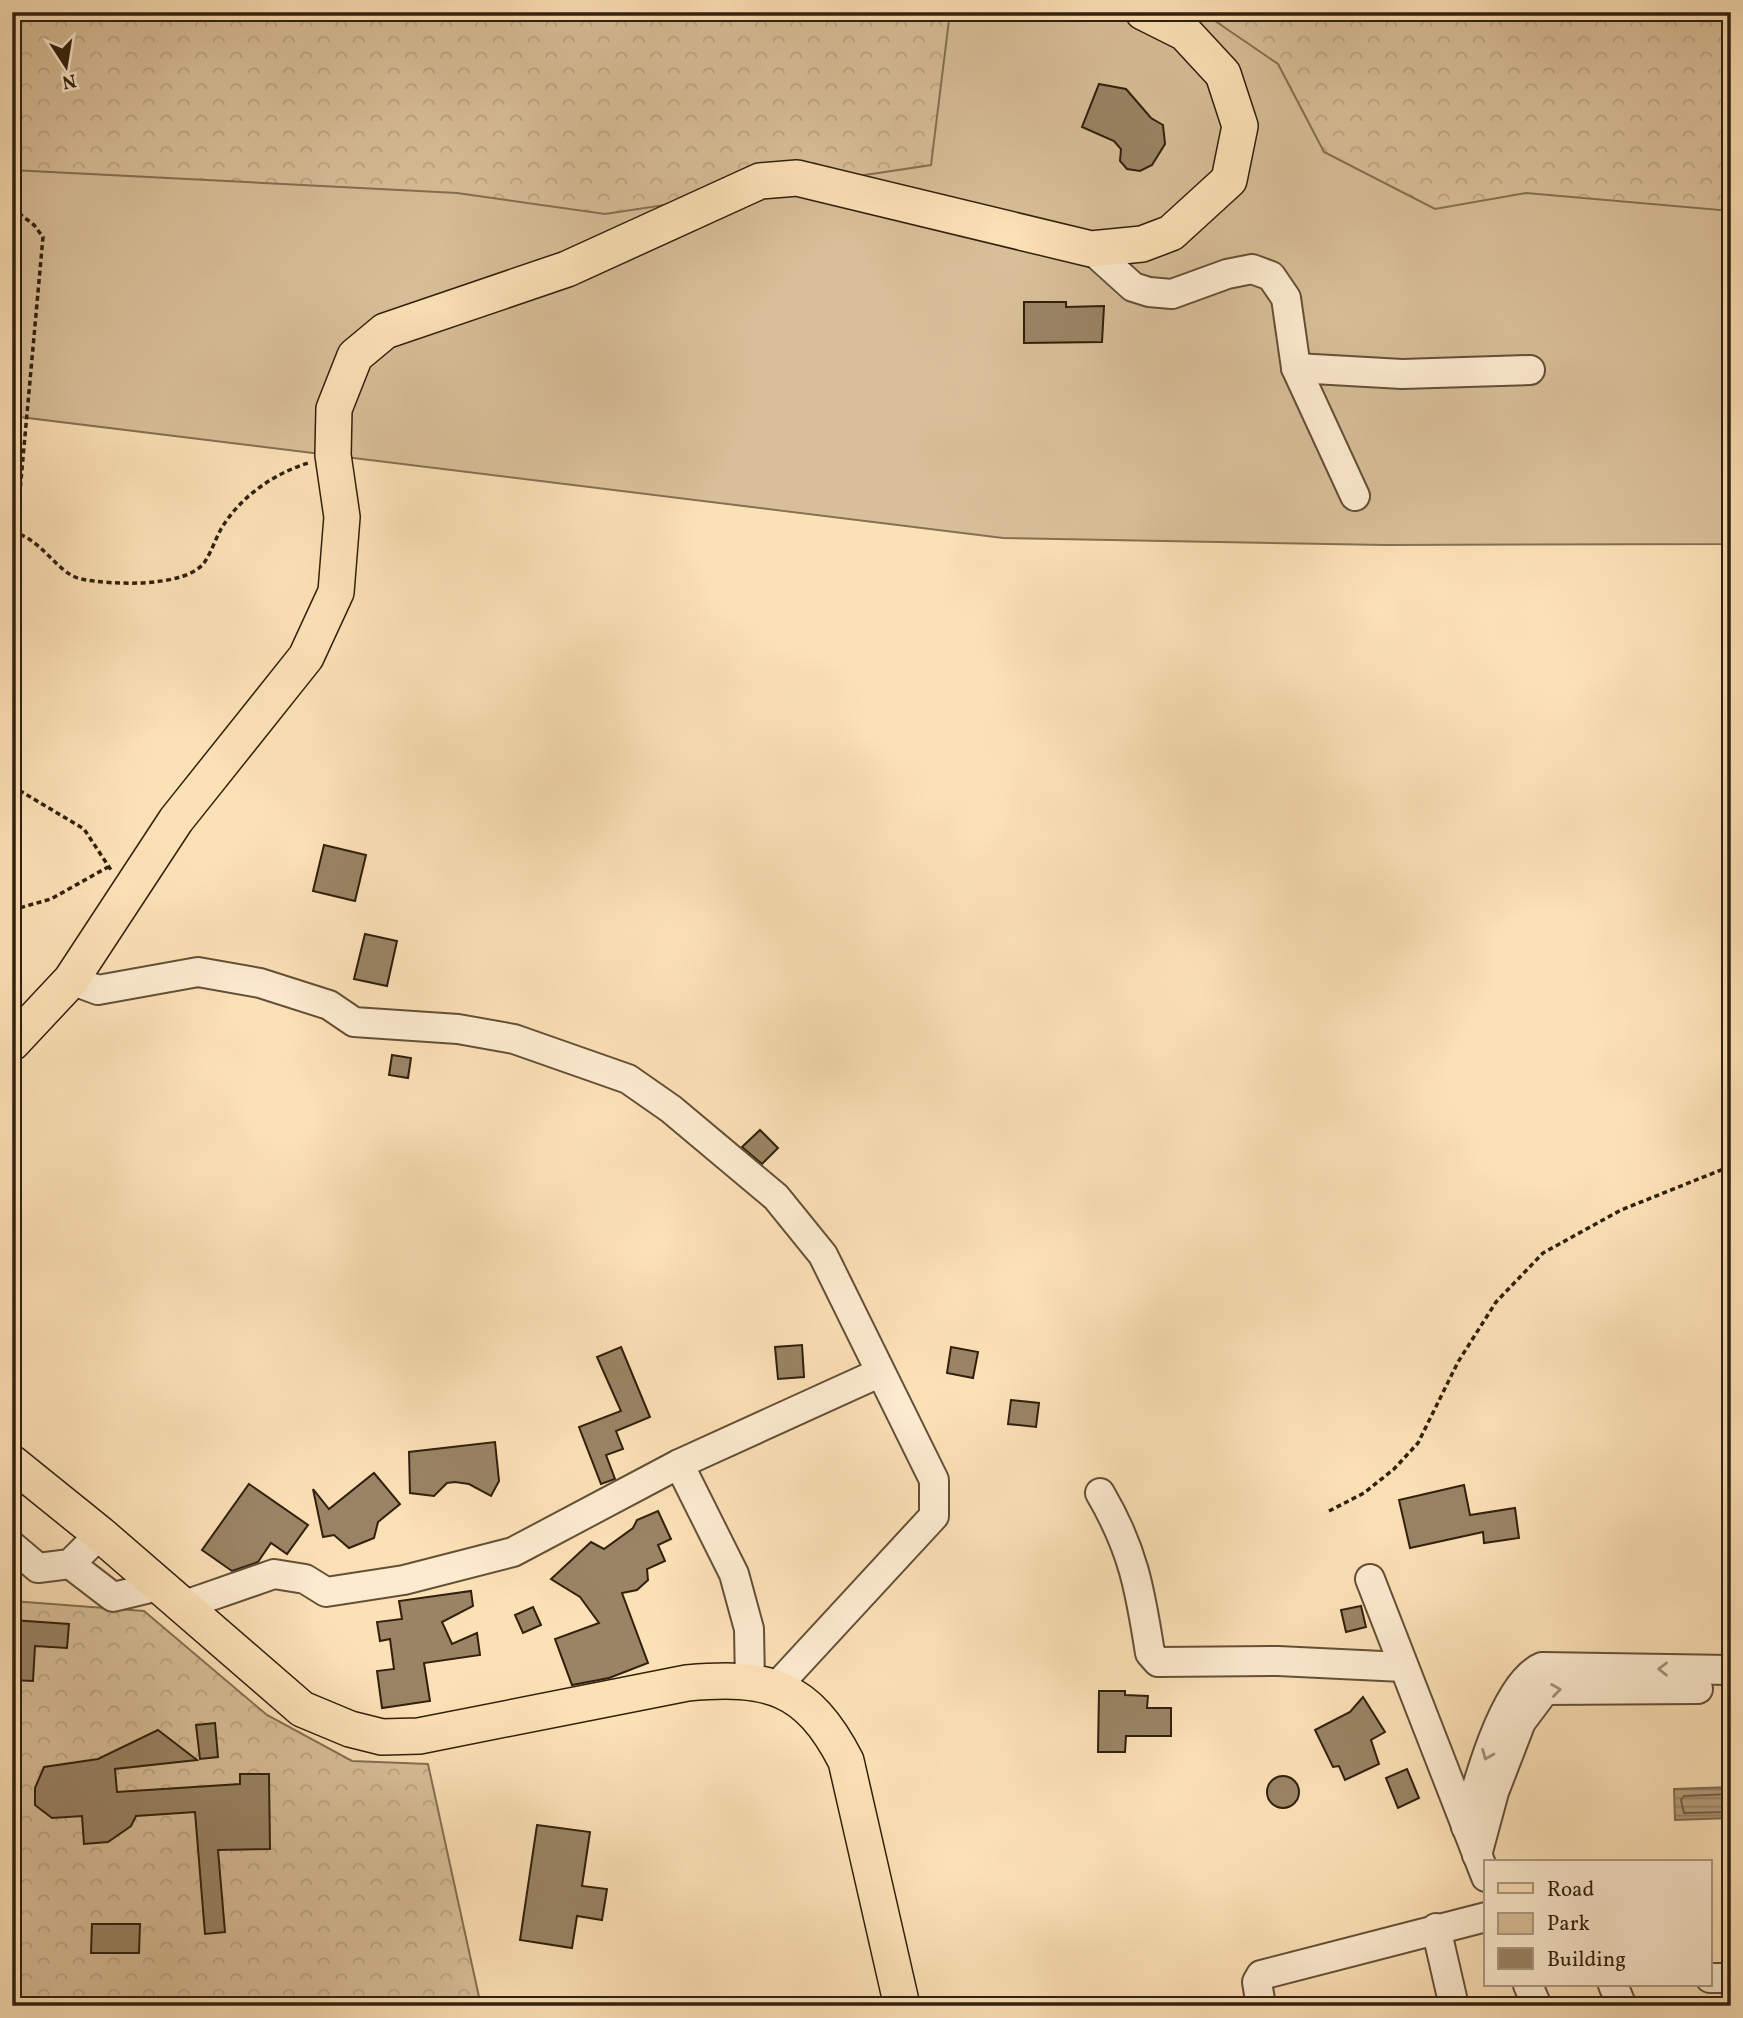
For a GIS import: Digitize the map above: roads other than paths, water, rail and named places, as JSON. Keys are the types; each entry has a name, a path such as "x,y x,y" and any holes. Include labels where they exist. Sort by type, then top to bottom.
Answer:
{"main road":[{"path":"12,1043 71,980 120,877 176,820 306,657 336,592 342,517 333,455 334,410 355,356 386,331 567,268 760,181 797,178 1091,249 1142,244 1171,233 1229,180 1240,126 1223,74 1185,33 1143,12"},
{"path":"13,1464 100,1534 302,1709 350,1729 382,1737 419,1736 659,1687 726,1680 763,1684 799,1700 829,1729 846,1761 902,2006"}],"street":[{"path":"1091,249 1133,287 1149,292 1172,293 1227,274 1252,269 1271,276 1286,298 1296,368 1355,496"},
{"path":"1296,368 1402,374 1530,370"},
{"path":"71,980 98,990 198,972 248,981 329,1005 354,1022 458,1029 514,1039 628,1079 671,1109 776,1198 824,1255 879,1373 934,1480 934,1516 763,1684"},
{"path":"70,1564 113,1597 171,1596 274,1574 304,1579 326,1592 404,1580 513,1552 679,1464 879,1373"},
{"path":"679,1464 734,1574 763,1684"},
{"path":"1100,1493 1122,1529 1134,1563 1150,1653 1158,1662 1278,1661 1403,1667"},
{"path":"12,1545 38,1568 70,1564 100,1534"},
{"path":"1370,1579 1481,1866"},
{"path":"1466,1827 1479,1776 1534,1670 1542,1667 1731,1671"},
{"path":"1481,1866 1494,1791 1513,1715 1545,1690 1731,1689"},
{"path":"1261,2006 1257,1982 1261,1975 1484,1917"},
{"path":"1436,1928 1454,2006"},
{"path":"1712,1978 1731,1978"},
{"path":"1528,1986 1537,2006"},
{"path":"1613,1986 1622,2006"}],"water":[{"path":"1731,1787 1731,1818 1675,1820 1674,1789"}]}
